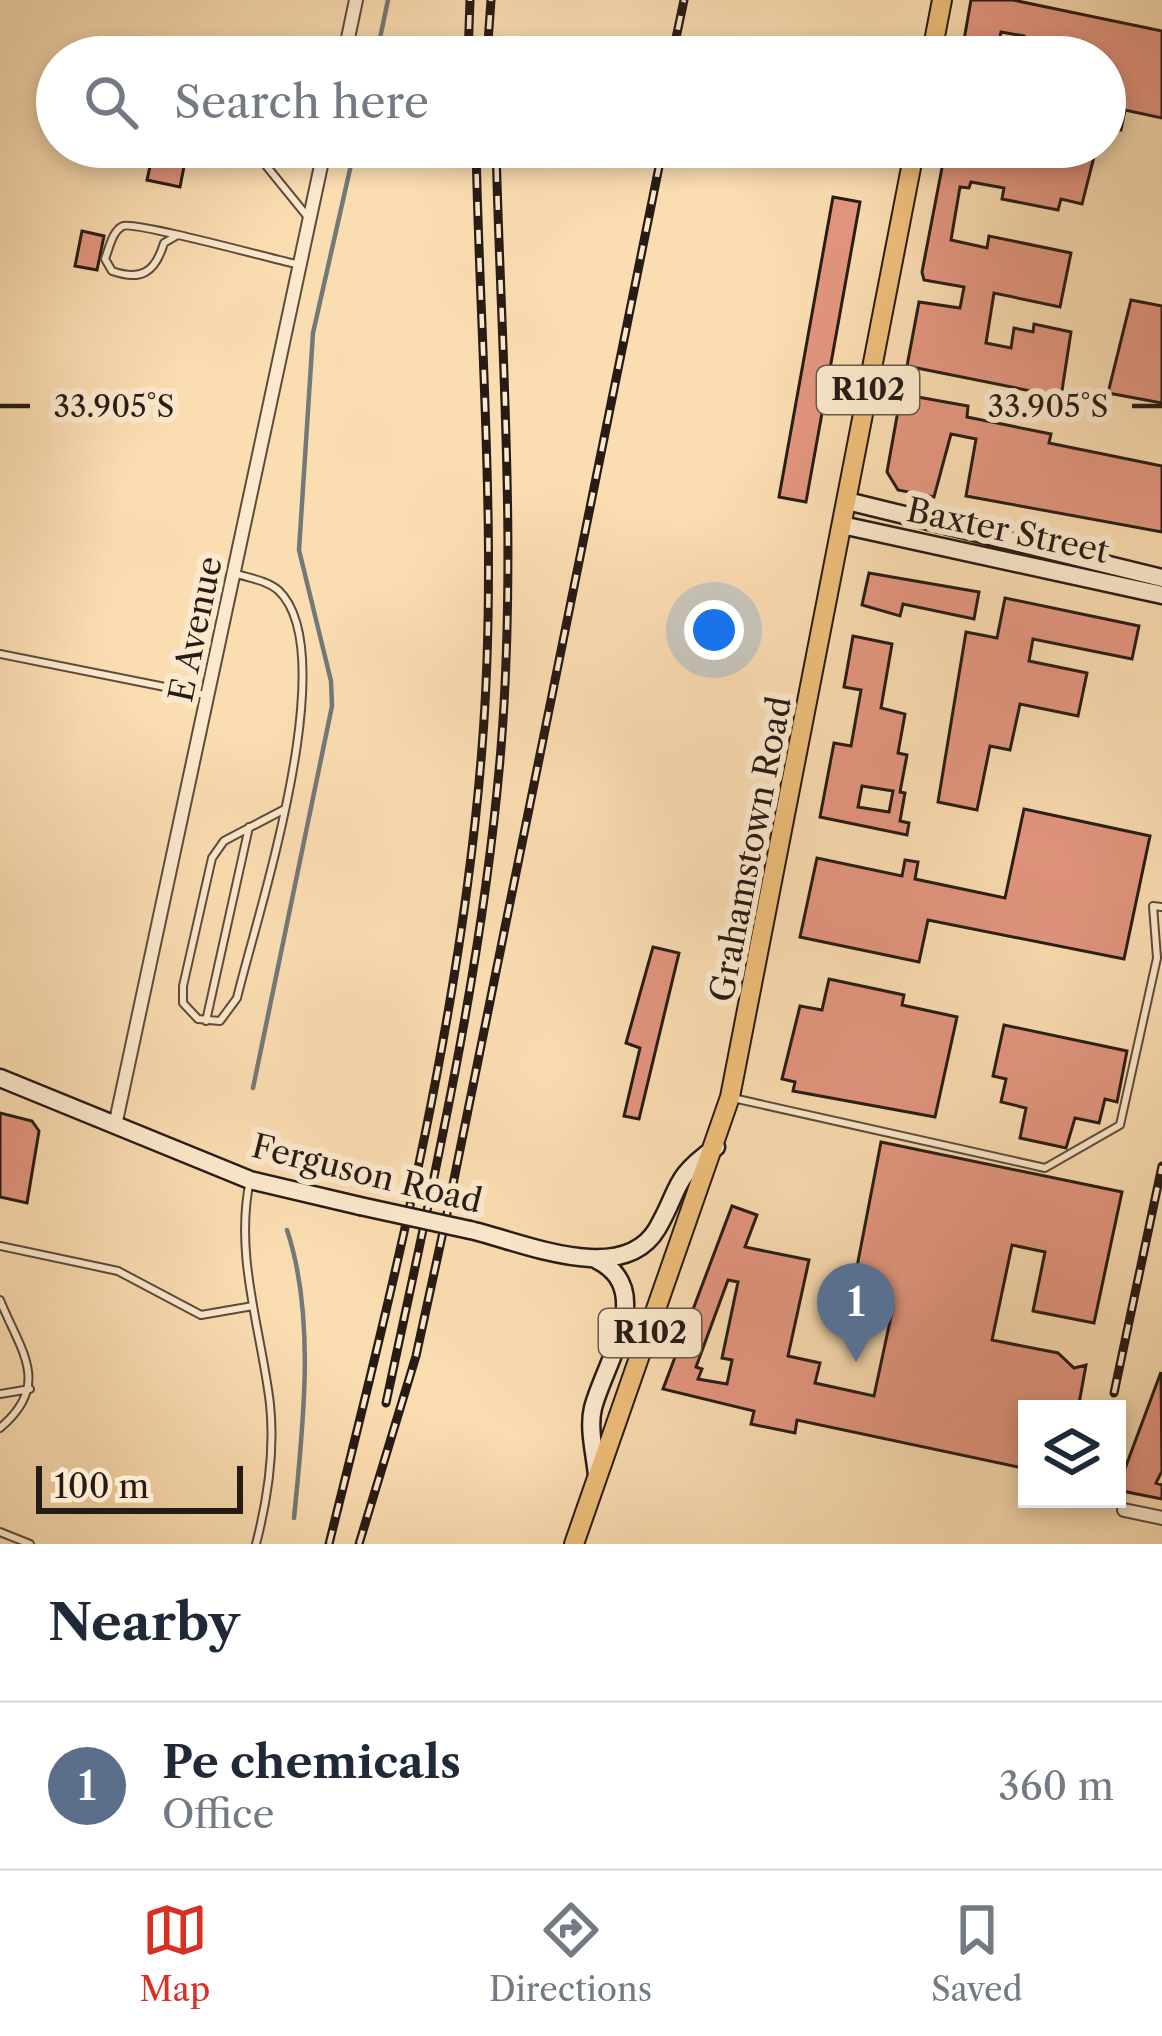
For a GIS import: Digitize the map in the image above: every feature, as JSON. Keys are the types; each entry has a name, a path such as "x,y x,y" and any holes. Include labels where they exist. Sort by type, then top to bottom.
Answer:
{"main road":[{"path":"935,36 941,0"},
{"name":"Grahamstown Road","path":"574,1544 730,1097 911,168"},
{"name":"Baxter Street","path":"847,501 1162,578"},
{"name":"Baxter Street","path":"842,525 1162,595"},
{"name":"Ferguson Road","path":"0,1078 116,1121 250,1180 591,1258 617,1257 645,1244 681,1174 716,1147"},
{"path":"591,1258 611,1269 626,1304 591,1416 598,1479"}],"street":[{"path":"348,36 356,0"},
{"name":"E Avenue","path":"116,1121 320,168"},
{"path":"1124,1510 1162,1518"}],"lane":[{"path":"268,168 309,220"},
{"path":"176,236 164,243 158,262 146,274 132,278 112,271 105,259 118,229 127,224 300,265"},
{"path":"206,1022 226,1017 237,998 302,729 292,612 279,591 234,573"},
{"path":"0,654 208,696"},
{"path":"206,1022 183,1003 186,967 212,858 224,841 285,809"},
{"path":"206,1022 249,827"},
{"path":"730,1097 1045,1168 1120,1125 1157,958 1154,906 1162,907"},
{"path":"250,1180 243,1214 272,1428 269,1484 256,1544"},
{"path":"0,1246 118,1271 201,1315 253,1306"},
{"path":"0,1300 28,1367 30,1389 27,1401 0,1428"},
{"path":"0,1394 30,1389"},
{"path":"0,1532 30,1544"}],"building":[{"path":"971,0 1013,0 1162,31 1162,118 1126,110 1126,36 1001,32 1000,36 965,36"},
{"path":"150,168 184,168 180,187 147,180"},
{"path":"942,168 1091,168 1082,204 1061,199 1058,210 1002,199 1004,188 971,182 969,188 960,187 951,240 987,248 989,236 1071,253 1060,307 994,293 986,343 1011,348 1014,328 1033,332 1034,324 1071,332 1061,397 907,366 919,302 960,308 964,287 924,280"},
{"path":"833,197 860,202 806,502 779,497"},
{"path":"82,231 104,236 97,270 75,266"},
{"path":"1131,300 1162,306 1162,403 1108,393"},
{"path":"901,394 968,406 967,417 1051,434 1049,443 1162,466 1162,532 966,496 976,439 951,434 934,497 898,490 887,472"},
{"path":"869,573 979,592 974,619 903,604 900,616 862,605"},
{"path":"1005,598 1139,626 1132,659 1033,639 1029,661 1087,673 1078,716 1020,704 1010,750 990,746 977,810 938,802 966,632 997,638"},
{"path":"853,636 892,644 881,708 905,714 898,753 907,755 900,821 909,823 907,835 820,817 834,743 851,746 861,690 844,687","holes":["862,786 893,791 889,812 858,807"]},
{"path":"1024,809 1150,836 1124,959 928,920 919,962 800,937 817,858 902,876 905,860 918,862 915,879 1005,898"},
{"path":"653,947 679,953 639,1119 624,1116 640,1048 626,1043"},
{"path":"829,979 904,995 902,1005 957,1017 935,1117 793,1091 795,1082 782,1079 800,1006 822,1010"},
{"path":"1004,1025 1127,1051 1117,1102 1105,1099 1099,1123 1075,1118 1066,1148 1020,1138 1026,1108 1001,1102 1006,1079 993,1076"},
{"path":"0,1113 32,1121 39,1131 27,1203 0,1197"},
{"path":"881,1142 1122,1192 1094,1323 1033,1311 1045,1252 1012,1245 992,1340 1058,1353 1074,1368 1086,1365 1080,1400 1018,1400 1018,1467 797,1420 795,1433 751,1424 754,1411 663,1389 732,1206 757,1215 745,1247 809,1260 788,1356 820,1363 815,1383 874,1396 893,1307 851,1298","holes":["728,1280 738,1282 722,1358 732,1360 727,1384 698,1379 702,1369 696,1367"]},
{"path":"1161,1372 1162,1471 1156,1483 1162,1485 1162,1499 1126,1492 1126,1466"}],"waterway":[{"path":"380,36 388,0"},
{"path":"253,1088 332,706 331,681 299,550 313,333 350,168"},
{"path":"287,1230 302,1299 304,1335 294,1518"}],"railway":[{"path":"469,36 470,0"},
{"path":"488,36 491,0"},
{"path":"676,36 684,0"},
{"path":"329,1544 422,1149 472,849 488,598 477,168"},
{"path":"386,1403 469,996 501,748 508,523 497,168"},
{"path":"359,1544 416,1356 659,168"},
{"path":"1114,1393 1162,1166"}],"place":[{"name":"Pe chemicals","path":"856,1362"}]}
